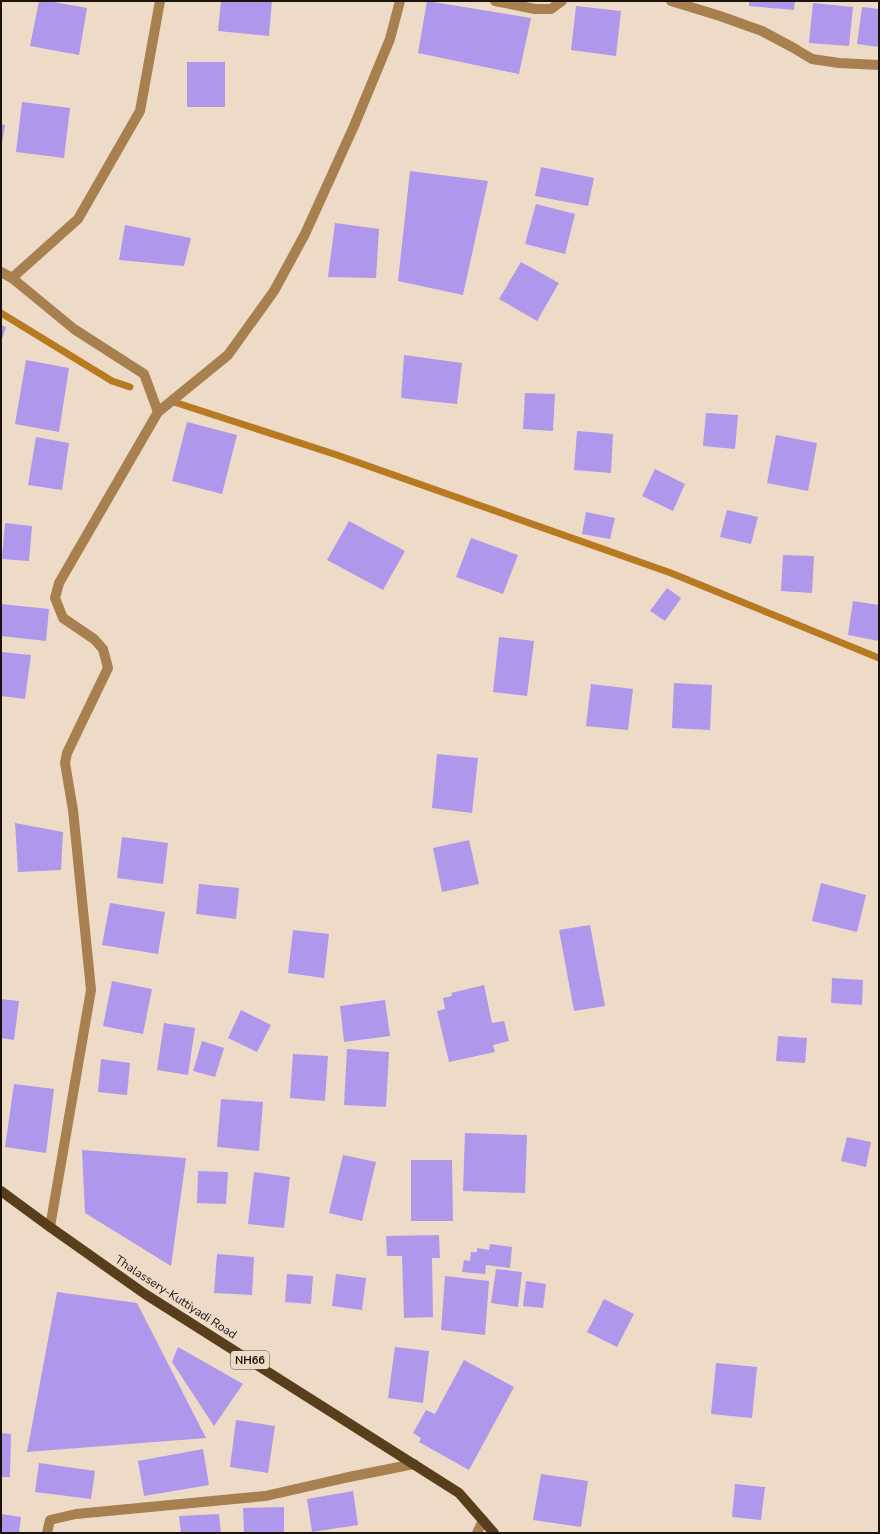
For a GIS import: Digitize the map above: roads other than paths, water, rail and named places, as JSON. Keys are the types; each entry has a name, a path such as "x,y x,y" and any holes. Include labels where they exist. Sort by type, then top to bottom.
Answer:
{"main road":[{"name":"Thalassery-Kuttiyadi Road","path":"1,1191 145,1294 458,1493 494,1533"}],"street":[{"path":"12,278 78,219 140,111 160,1"},
{"path":"50,1227 91,990 73,810 65,763 67,753 108,668 103,650 94,639 63,618 55,598 59,582 158,412 228,355 274,291 305,234 354,126 390,39 400,1"},
{"path":"495,1 535,9 551,9 562,1"},
{"path":"671,1 762,31 792,47 812,60 839,63 879,64"},
{"path":"1,272 12,278 74,329 144,374 158,412"},
{"path":"47,1533 50,1520 76,1514 265,1496 414,1464"},
{"path":"477,1533 483,1520"}],"waterway":[{"path":"1,313 112,381 130,387"},
{"path":"174,402 337,455 671,573 879,658"}]}
